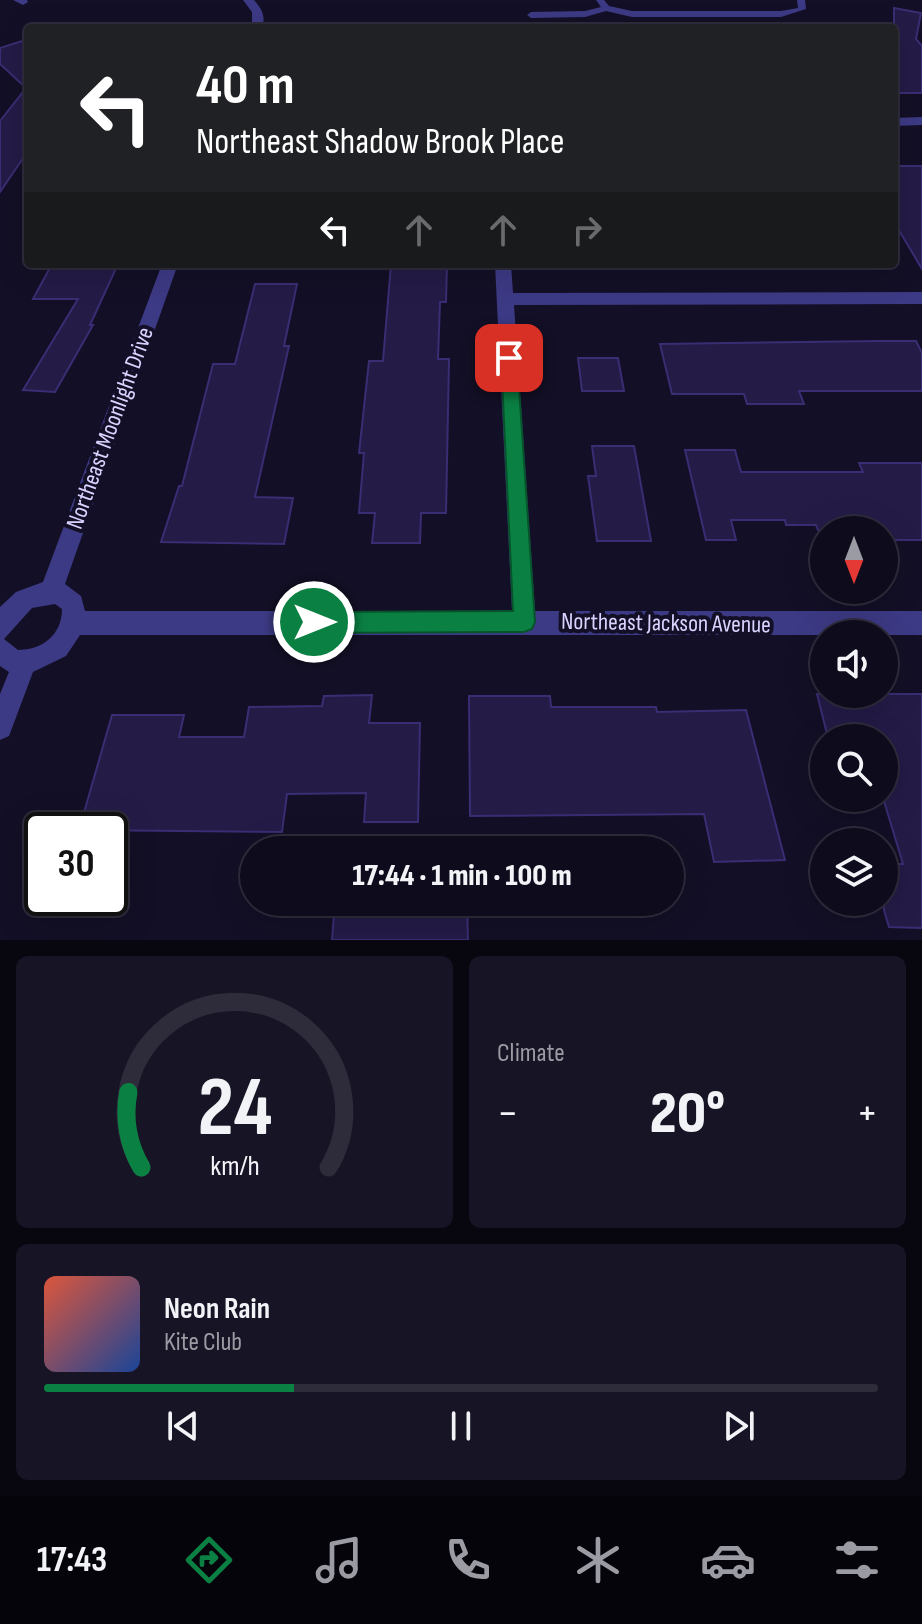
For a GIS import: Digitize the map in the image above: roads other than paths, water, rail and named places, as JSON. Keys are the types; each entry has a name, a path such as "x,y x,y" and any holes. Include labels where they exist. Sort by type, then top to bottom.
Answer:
{"street":[{"path":"248,0 257,9 258,24"},
{"path":"898,122 922,121"},
{"name":"Northeast Moonlight Drive","path":"51,591 169,268"},
{"path":"503,268 524,622"},
{"path":"506,299 922,298"},
{"path":"0,627 7,615 27,597 51,591 68,597 73,604 73,623 60,646 49,655 24,663 13,662 0,649"},
{"name":"Northeast Jackson Avenue","path":"73,623 922,623"},
{"path":"0,727 24,663"}],"lane":[{"path":"531,15 585,14 603,4 632,14 781,14 802,9 801,0"}]}
